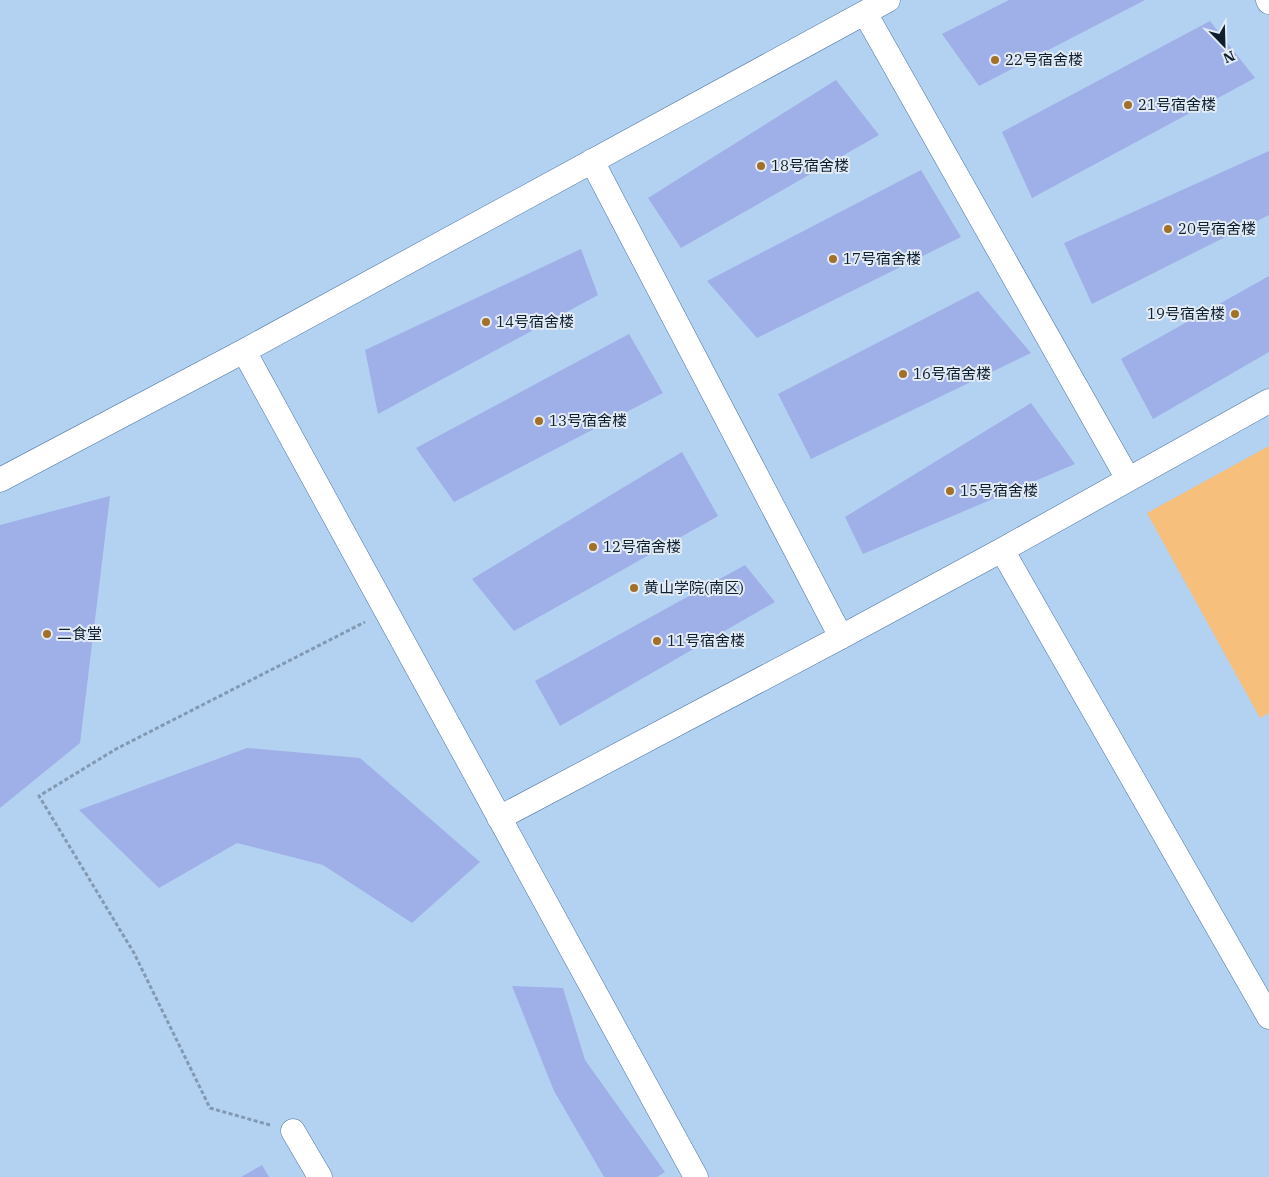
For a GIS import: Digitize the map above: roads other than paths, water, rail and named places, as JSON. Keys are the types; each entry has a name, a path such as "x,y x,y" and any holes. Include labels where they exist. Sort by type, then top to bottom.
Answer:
{"street":[{"path":"0,480 244,351 888,0"},
{"path":"864,13 1128,479"},
{"path":"592,161 841,637"},
{"path":"244,351 696,1177"},
{"path":"500,818 1002,550 1269,401"},
{"path":"1002,550 1269,1017"},
{"path":"293,1131 320,1177"}],"place":[{"name":"22号宿舍楼","path":"995,60"},
{"name":"21号宿舍楼","path":"1128,105"},
{"name":"18号宿舍楼","path":"761,166"},
{"name":"20号宿舍楼","path":"1168,229"},
{"name":"17号宿舍楼","path":"833,259"},
{"name":"19号宿舍楼","path":"1235,314"},
{"name":"14号宿舍楼","path":"486,322"},
{"name":"16号宿舍楼","path":"903,374"},
{"name":"13号宿舍楼","path":"539,421"},
{"name":"15号宿舍楼","path":"950,491"},
{"name":"12号宿舍楼","path":"593,547"},
{"name":"黄山学院(南区)","path":"634,588"},
{"name":"二食堂","path":"47,634"},
{"name":"11号宿舍楼","path":"657,641"}]}
